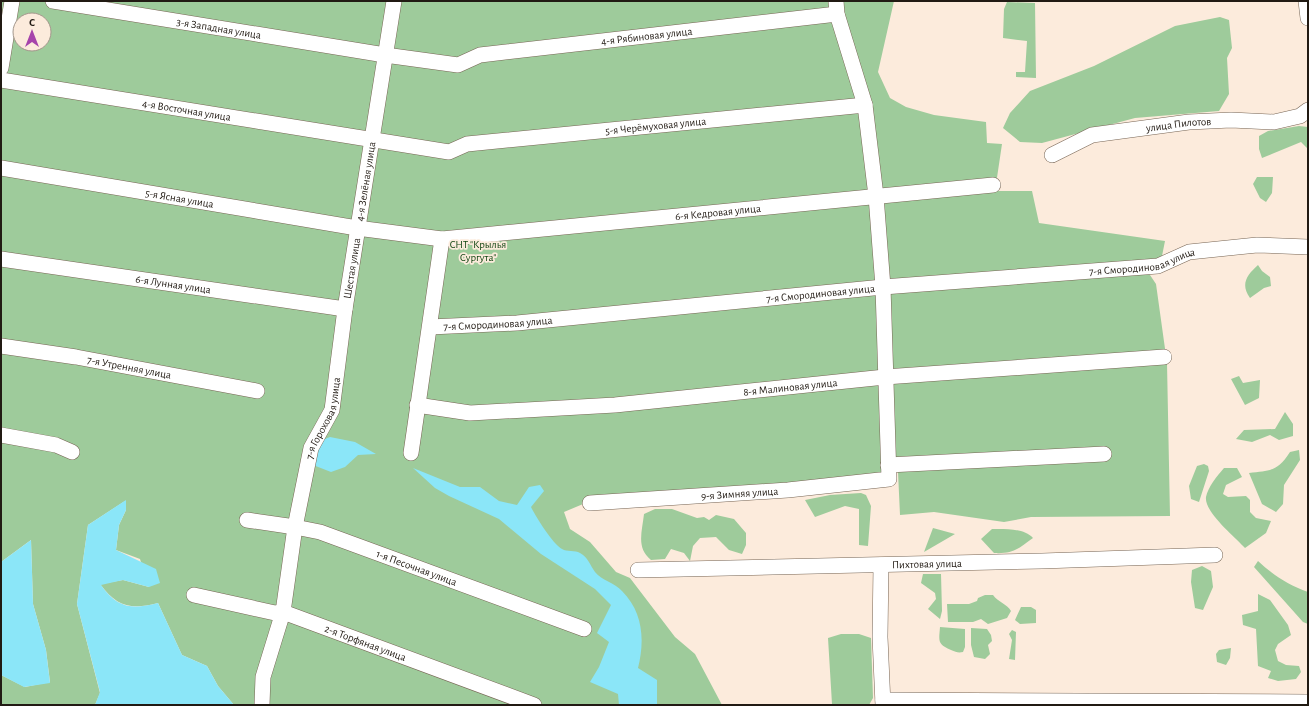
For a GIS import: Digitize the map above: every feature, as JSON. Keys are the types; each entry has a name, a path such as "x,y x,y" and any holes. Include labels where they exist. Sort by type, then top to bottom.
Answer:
{"street":[{"path":"1,68 12,1"},
{"name":"3-я Западная улица","path":"53,1 385,55 458,65"},
{"path":"373,139 394,1"},
{"path":"1306,1 1308,18"},
{"path":"836,8 865,105 876,196 883,287 888,472"},
{"name":"4-я Рябиновая улица","path":"458,65 480,55 836,8"},
{"name":"4-я Восточная улица","path":"1,80 373,139"},
{"name":"5-я Черёмуховая улица","path":"449,152 467,144 865,105"},
{"name":"улица Пилотов","path":"1052,154 1092,135 1189,122 1231,120 1274,122 1300,116 1308,110"},
{"name":"4-я Зелёная улица","path":"357,228 373,139 449,152"},
{"name":"5-я Ясная улица","path":"1,168 357,228 442,239"},
{"name":"6-я Кедровая улица","path":"442,239 994,184"},
{"name":"Шестая улица","path":"345,309 357,228"},
{"path":"411,454 442,239"},
{"name":"7-я Смородиновая улица","path":"430,327 517,323 883,287 1158,266 1189,252 1257,245 1308,247"},
{"name":"6-я Лунная улица","path":"1,259 345,309"},
{"name":"7-я Гороховая улица","path":"266,704 263,678 283,612 295,526 311,448 332,410 345,309"},
{"name":"7-я Утренняя улица","path":"1,346 76,357 257,391"},
{"name":"8-я Малиновая улица","path":"417,405 470,413 615,405 885,377 1164,357"},
{"path":"1,435 56,445 72,452"},
{"name":"9-я Зимняя улица","path":"590,503 788,490 888,472 1104,454"},
{"name":"1-я Песочная улица","path":"247,520 295,526 320,532 584,629"},
{"name":"Пихтовая улица","path":"638,570 880,565 1215,555"},
{"path":"880,565 880,637 883,702 1308,702"},
{"name":"2-я Торфяная улица","path":"194,595 275,613 283,612 534,705"}],"green space":[{"name":"CНТ \"Крылья Сургута\"","path":"1,1 894,1 878,72 890,98 906,107 934,115 986,122 987,143 1002,144 995,191 1032,191 1039,223 1165,241 1161,261 1148,272 1156,284 1167,363 1170,516 1031,517 1004,522 934,512 900,515 898,472 875,476 595,499 564,512 570,529 590,542 616,572 630,578 675,637 695,654 722,705 234,705 218,686 207,666 182,655 158,603 140,606 125,605 112,598 100,584 123,580 149,587 140,559 116,550 119,525 126,510 125,501 88,525 77,604 100,693 95,705 1,705 1,675 25,687 50,682 46,650 33,604 31,540 1,562"},
{"path":"1007,2 1035,3 1036,78 1016,77 1016,72 1025,72 1027,41 1003,38 1004,9"},
{"path":"1220,17 1229,20 1232,48 1227,58 1229,94 1219,111 1135,118 1042,143 1020,142 1003,128 1010,113 1030,91 1094,66 1175,26"},
{"path":"1299,126 1308,127 1308,149 1301,142 1262,158 1259,149 1259,136 1268,131"},
{"path":"1257,177 1273,177 1272,193 1266,202 1260,198 1253,184"},
{"path":"1258,265 1262,271 1270,277 1271,286 1264,288 1250,298 1245,288 1245,284 1248,276"},
{"path":"1239,376 1243,383 1260,380 1259,398 1245,405 1231,379"},
{"path":"1285,412 1293,424 1293,436 1279,440 1270,435 1252,442 1236,439 1244,430 1275,429"},
{"path":"1299,450 1300,460 1284,485 1283,504 1276,512 1262,504 1249,473 1273,469 1285,459 1290,452"},
{"path":"1204,464 1208,466 1209,471 1199,502 1191,499 1189,486 1197,466"},
{"path":"1224,468 1237,468 1242,477 1226,485 1223,494 1228,497 1246,496 1250,500 1250,512 1256,518 1271,521 1266,533 1245,548 1215,517 1207,503 1206,497 1209,489"},
{"path":"861,493 866,495 871,506 868,546 859,545 859,509 845,506 815,517 805,500 830,495"},
{"path":"655,509 672,509 697,518 704,517 709,520 716,515 734,519 746,533 746,545 742,554 729,550 716,537 700,538 693,546 690,561 684,553 671,549 665,559 651,560 643,550 641,533 644,514"},
{"path":"933,528 955,534 924,552"},
{"path":"992,529 1008,529 1025,532 1033,538 1011,552 994,553 981,539"},
{"path":"1258,561 1281,579 1308,592 1308,624 1303,622 1254,567"},
{"path":"1202,566 1211,571 1213,587 1203,610 1195,608 1191,582 1192,570"},
{"path":"923,574 941,574 942,611 940,619 928,609 936,599 935,593 921,583"},
{"path":"1258,594 1270,600 1288,625 1291,635 1278,644 1275,650 1278,661 1286,665 1299,666 1301,672 1296,679 1278,681 1268,678 1271,671 1258,666 1256,629 1243,625 1242,615 1258,611"},
{"path":"985,595 993,595 1011,611 1007,618 988,624 981,619 973,622 948,622 947,604 969,604 977,601 978,598"},
{"path":"1021,607 1031,607 1036,610 1036,623 1020,624 1015,620"},
{"path":"940,627 965,629 965,647 963,652 954,651 941,644 939,639"},
{"path":"971,628 987,629 991,635 992,641 988,645 990,654 985,659 974,657 971,645"},
{"path":"1012,630 1016,632 1015,660 1009,659 1012,640 1009,634"},
{"path":"841,634 859,634 871,638 873,698 869,705 832,704 828,638"},
{"path":"1231,648 1230,658 1226,665 1217,662 1216,654 1219,650"}],"water":[{"path":"330,437 355,442 376,454 358,455 345,467 331,472 313,465 320,441"},
{"path":"413,468 460,487 480,487 499,501 517,505 529,487 540,485 544,491 531,507 549,536 562,549 578,552 583,555 595,572 619,588 629,599 634,608 638,617 642,637 638,668 657,680 657,705 619,705 618,694 590,682 599,667 609,642 597,633 611,605 595,589 541,554 499,519 435,488"},
{"path":"126,500 126,510 119,525 116,550 156,569 160,583 149,587 123,580 101,585 107,593 119,603 140,606 158,603 182,655 207,666 218,686 234,705 95,705 100,692 77,604 88,525"},
{"path":"31,540 33,604 46,650 50,683 24,687 1,675 1,562"}]}
